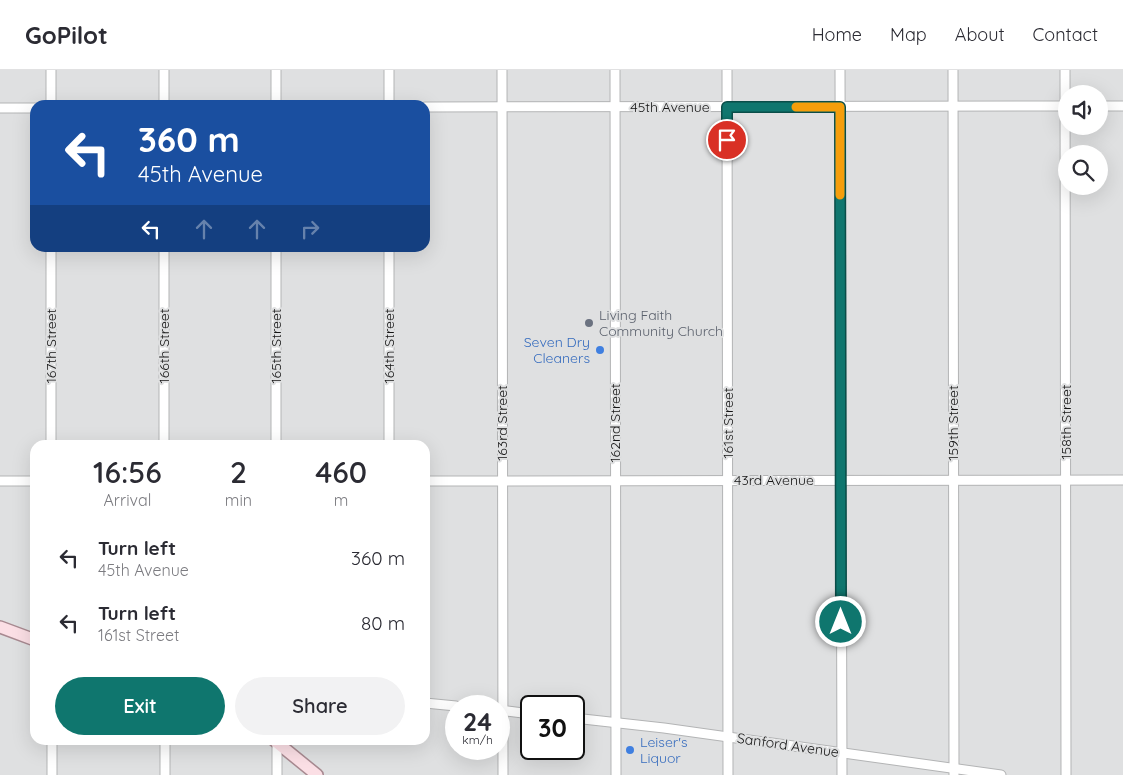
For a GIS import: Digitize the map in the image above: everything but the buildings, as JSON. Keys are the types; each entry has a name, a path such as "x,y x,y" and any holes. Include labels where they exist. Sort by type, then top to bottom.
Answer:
{"main road":[{"path":"0,627 30,638"},
{"path":"281,745 317,775"}],"street":[{"path":"51,70 51,100"},
{"path":"164,70 164,100"},
{"path":"276,70 276,100"},
{"path":"389,70 389,100"},
{"name":"163rd Street","path":"501,695 502,70"},
{"name":"162nd Street","path":"615,70 616,775"},
{"name":"161st Street","path":"727,70 728,775"},
{"path":"840,70 842,775"},
{"name":"159th Street","path":"953,70 954,772"},
{"name":"158th Street","path":"1065,70 1065,85"},
{"name":"45th Avenue","path":"430,108 1058,106"},
{"path":"1108,106 1123,106"},
{"path":"0,108 30,108"},
{"name":"158th Street","path":"1066,135 1066,775"},
{"name":"167th Street","path":"51,252 51,440"},
{"name":"166th Street","path":"164,252 164,440"},
{"name":"165th Street","path":"276,252 276,440"},
{"name":"164th Street","path":"389,252 389,440"},
{"name":"43rd Avenue","path":"430,481 1123,480"},
{"path":"0,481 30,481"},
{"path":"430,704 445,705"},
{"name":"Sanford Avenue","path":"585,719 842,753 954,772 1001,775"},
{"path":"52,745 52,775"},
{"path":"165,745 165,775"},
{"path":"276,745 277,775"},
{"name":"163rd Street","path":"502,760 502,775"}],"slow traffic":[{"path":"796,107 840,107 840,195"}],"place":[{"name":"Living Faith Community Church","path":"589,323"},
{"name":"Seven Dry Cleaners","path":"600,350"},
{"name":"Leiser's Liquor","path":"630,750"}],"route":[{"path":"727,140 727,107 840,107 841,622"}]}
